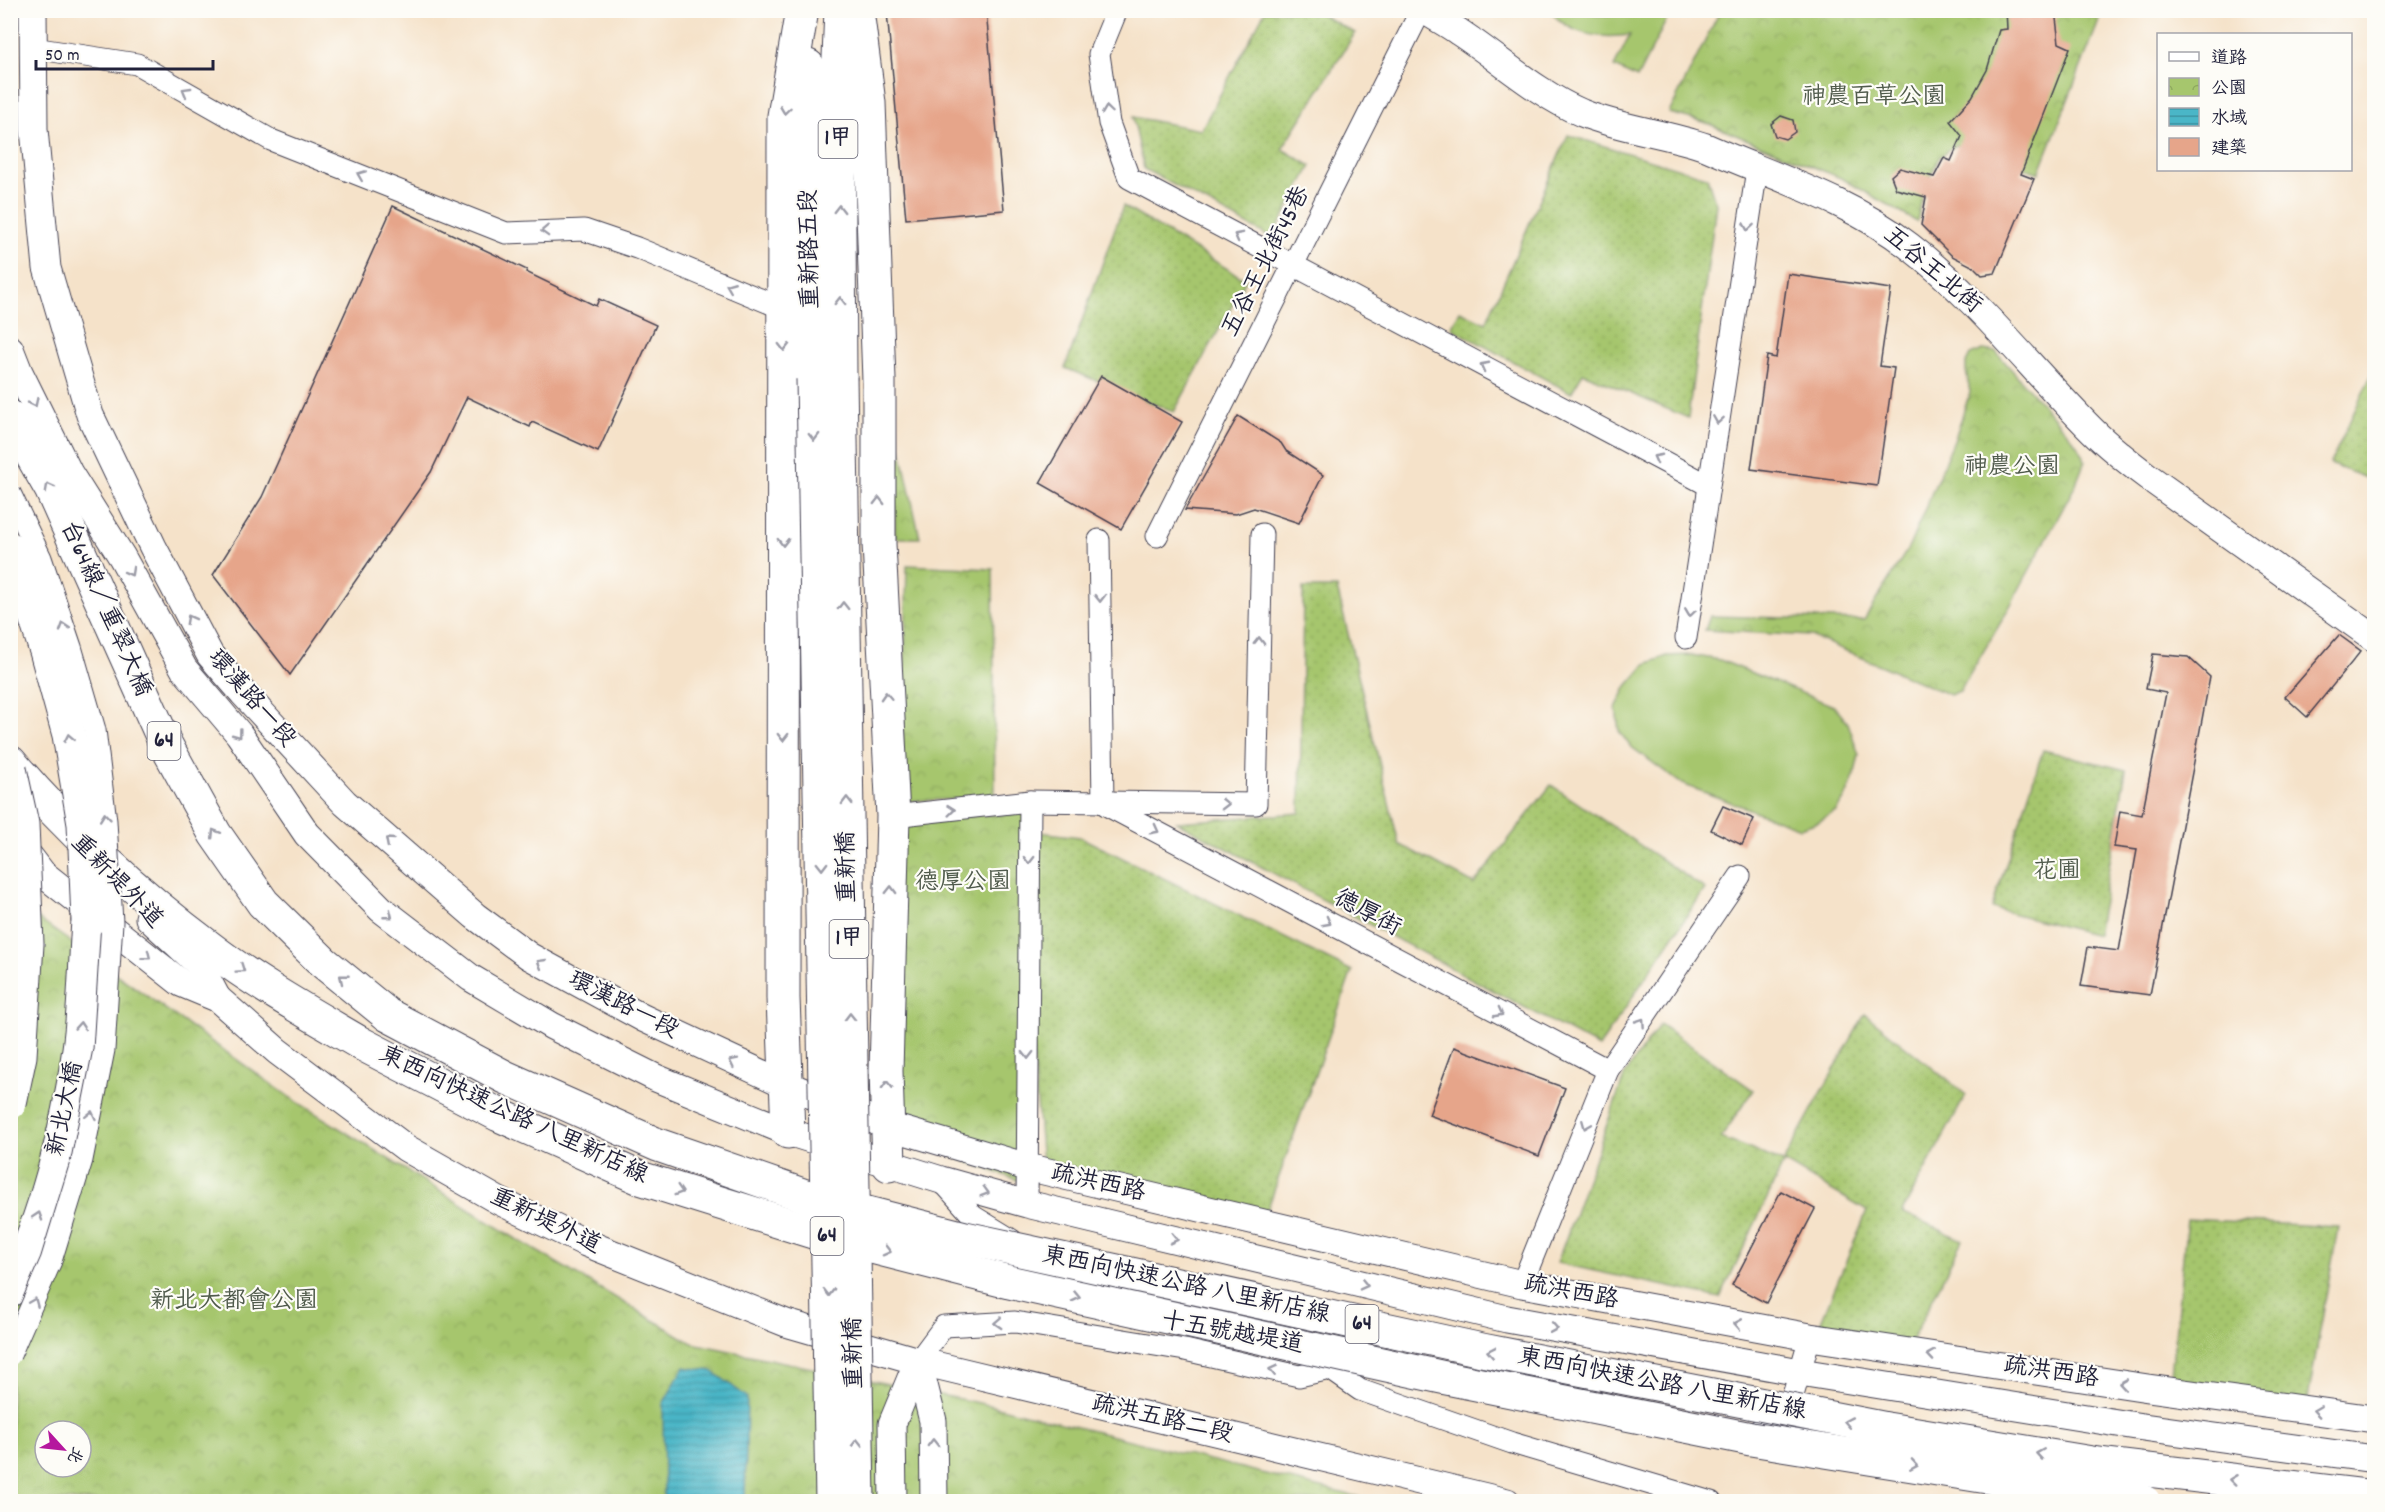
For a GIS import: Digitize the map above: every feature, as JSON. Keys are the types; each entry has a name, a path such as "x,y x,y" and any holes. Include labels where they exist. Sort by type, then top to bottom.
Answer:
{"main road":[{"path":"789,1132 783,998 784,116 802,10"},
{"name":"重新路五段","path":"809,10 808,81 827,378"},
{"name":"重新路五段","path":"827,378 841,10"},
{"path":"857,10 869,103 879,380 879,544 892,816 886,1071 889,1165"},
{"name":"重新橋","path":"827,378 832,1502"},
{"name":"重新橋","path":"827,378 858,1502"},
{"name":"台64線／重翠大橋","path":"10,417 51,489 166,745 215,834 263,903 323,963 388,1015"},
{"name":"新北大橋","path":"10,549 19,567 46,651 69,735 84,824 88,921 79,1048 59,1153 22,1265 10,1290"},
{"name":"東西向快速公路 八里新店線","path":"10,762 33,789 130,883 210,949 283,998 360,1043 499,1115 640,1178 825,1235 1009,1282 1441,1377 1751,1439 2144,1502"},
{"path":"10,768 22,824 27,944 20,1056 10,1103"},
{"path":"10,820 15,958 10,998"},
{"name":"東西向快速公路 八里新店線","path":"388,1015 506,1077 658,1145 820,1201 965,1238 1482,1350 1887,1429 2098,1464 2374,1497"}],"street":[{"name":"環漢路一段","path":"33,10 34,129 47,268 90,415 153,547 210,655 345,803 475,916 530,956 570,979 643,1018 786,1085"},
{"path":"1117,10 1099,54 1108,123 1129,178 1708,485"},
{"name":"五谷王北街45巷","path":"1157,536 1423,10"},
{"name":"五谷王北街","path":"1423,10 1460,32 1518,76 1581,112 1621,126 1686,140 1836,202 1907,244 1994,324 2115,452 2374,638"},
{"path":"33,48 137,63 271,140 506,232 584,230 637,248 784,309"},
{"path":"1686,638 1757,170"},
{"name":"環漢路一段","path":"10,349 69,473 122,557 184,669 239,734 307,834 381,909 471,978 552,1026 656,1078 789,1132"},
{"path":"10,493 41,558 71,647 95,730 106,821 112,922 104,1050 82,1160 51,1261 10,1355"},
{"path":"892,816 1029,801 1256,804 1262,534"},
{"path":"1099,540 1103,803"},
{"name":"重新堤外道","path":"10,768 119,891 200,964 217,998"},
{"path":"1027,1204 1029,801"},
{"name":"德厚街","path":"1103,803 1608,1070"},
{"name":"重新堤外道","path":"10,833 42,873 181,983 217,998 277,1051 406,1148 499,1201 586,1243 786,1323 918,1361"},
{"path":"1522,1284 1608,1070 1740,876"},
{"name":"疏洪西路","path":"786,1085 888,1126 1027,1167 1522,1284 1810,1337 2148,1388 2374,1419"},
{"name":"疏洪西路","path":"789,1132 889,1165 1027,1204 1507,1319 1800,1372 2136,1426 2374,1458"},
{"path":"941,1180 973,1216 1017,1243 1074,1255 1266,1311 1292,1326 1330,1369 1387,1364 1782,1433 1810,1337"},
{"name":"十五號越堤道","path":"918,1361 944,1326 1015,1322 1185,1350 1299,1376 1330,1369 1360,1390 1512,1443 1711,1502"},
{"path":"893,1502 892,1424 918,1361"},
{"path":"918,1361 933,1421 934,1502"},
{"name":"疏洪五路二段","path":"918,1361 1507,1502"},
{"name":"疏洪五路二段","path":"1406,1478 1459,1502"}],"green space":[{"path":"1265,11 1315,11 1355,33 1282,149 1311,166 1272,238 1144,169 1133,117 1201,130"},
{"path":"1550,11 1586,11 1595,15 1607,16 1627,11 1671,11 1637,78 1614,67 1630,35 1597,36 1577,31 1567,26"},
{"name":"神農百草公園","path":"1720,11 2103,11 2039,173 1956,145 1939,158 1923,194 1917,222 1843,179 1704,122 1669,113"},
{"path":"1568,135 1707,177 1716,204 1688,418 1583,373 1571,393 1451,328 1460,311 1486,323"},
{"path":"1123,206 1246,280 1174,412 1065,368"},
{"name":"神農公園","path":"1983,350 1996,352 2072,438 2085,461 2075,486 2004,617 1960,691 1950,695 1811,636 1705,630 1710,616 1864,620 1909,547 1956,435 1970,392 1966,363 1970,355"},
{"path":"2374,369 2374,481 2330,464"},
{"path":"893,414 920,538 895,538"},
{"path":"907,565 993,569 995,798 901,801"},
{"path":"1303,588 1337,588 1399,844 1474,884 1551,785 1705,889 1599,1047 1177,822 1300,813"},
{"path":"1691,655 1720,660 1834,706 1848,723 1859,755 1854,777 1846,796 1836,811 1818,822 1800,828 1682,784 1630,746 1619,731 1616,708 1627,686 1646,664 1667,656"},
{"name":"花圃","path":"2043,750 2126,770 2097,935 1992,908"},
{"name":"德厚公園","path":"1029,813 1028,1184 954,1157 907,1136 899,1099 895,819"},
{"path":"1015,829 1080,837 1352,971 1264,1219 1042,1164"},
{"name":"新北大都會公園","path":"10,899 291,1098 513,1237 692,1343 993,1406 1374,1501 11,1501"},
{"path":"1865,1014 1966,1095 1902,1212 1962,1240 1908,1348 1820,1324 1867,1211 1784,1162 1720,1298 1557,1263 1625,1074 1660,1024 1753,1090 1721,1138 1783,1162"},
{"path":"2187,1219 2338,1227 2307,1405 2170,1384"}],"water":[{"path":"684,1367 712,1371 747,1397 745,1501 664,1501 663,1404"}],"building":[{"path":"986,10 1004,210 906,219 887,12"},
{"path":"2006,10 2055,10 2059,43 2070,48 2021,174 2034,179 1995,273 1982,275 1974,267 1952,256 1921,225 1926,197 1896,189 1891,176 1900,168 1934,177 1944,158 1951,161 1962,136 1950,121 1972,97 1987,70 1999,30 2007,29"},
{"path":"1781,116 1793,120 1795,132 1785,139 1775,136 1771,124"},
{"path":"393,206 527,270 526,272 596,306 599,299 656,325 598,452 532,422 530,427 467,397 431,472 290,675 213,575 262,497"},
{"path":"1788,274 1891,289 1880,366 1894,368 1877,486 1751,469 1767,356 1776,358"},
{"path":"1101,376 1182,422 1121,529 1040,483"},
{"path":"1238,416 1281,443 1286,451 1323,475 1299,523 1254,508 1236,514 1185,510"},
{"path":"2339,635 2361,651 2307,717 2285,697"},
{"path":"2153,654 2188,657 2210,677 2150,995 2081,986 2088,947 2119,951 2137,850 2114,847 2120,811 2142,815 2166,693 2146,689"},
{"path":"1723,806 1754,819 1742,845 1711,830"},
{"path":"1454,1047 1565,1088 1539,1156 1429,1115"},
{"path":"1781,1191 1815,1209 1766,1303 1732,1285"}]}
